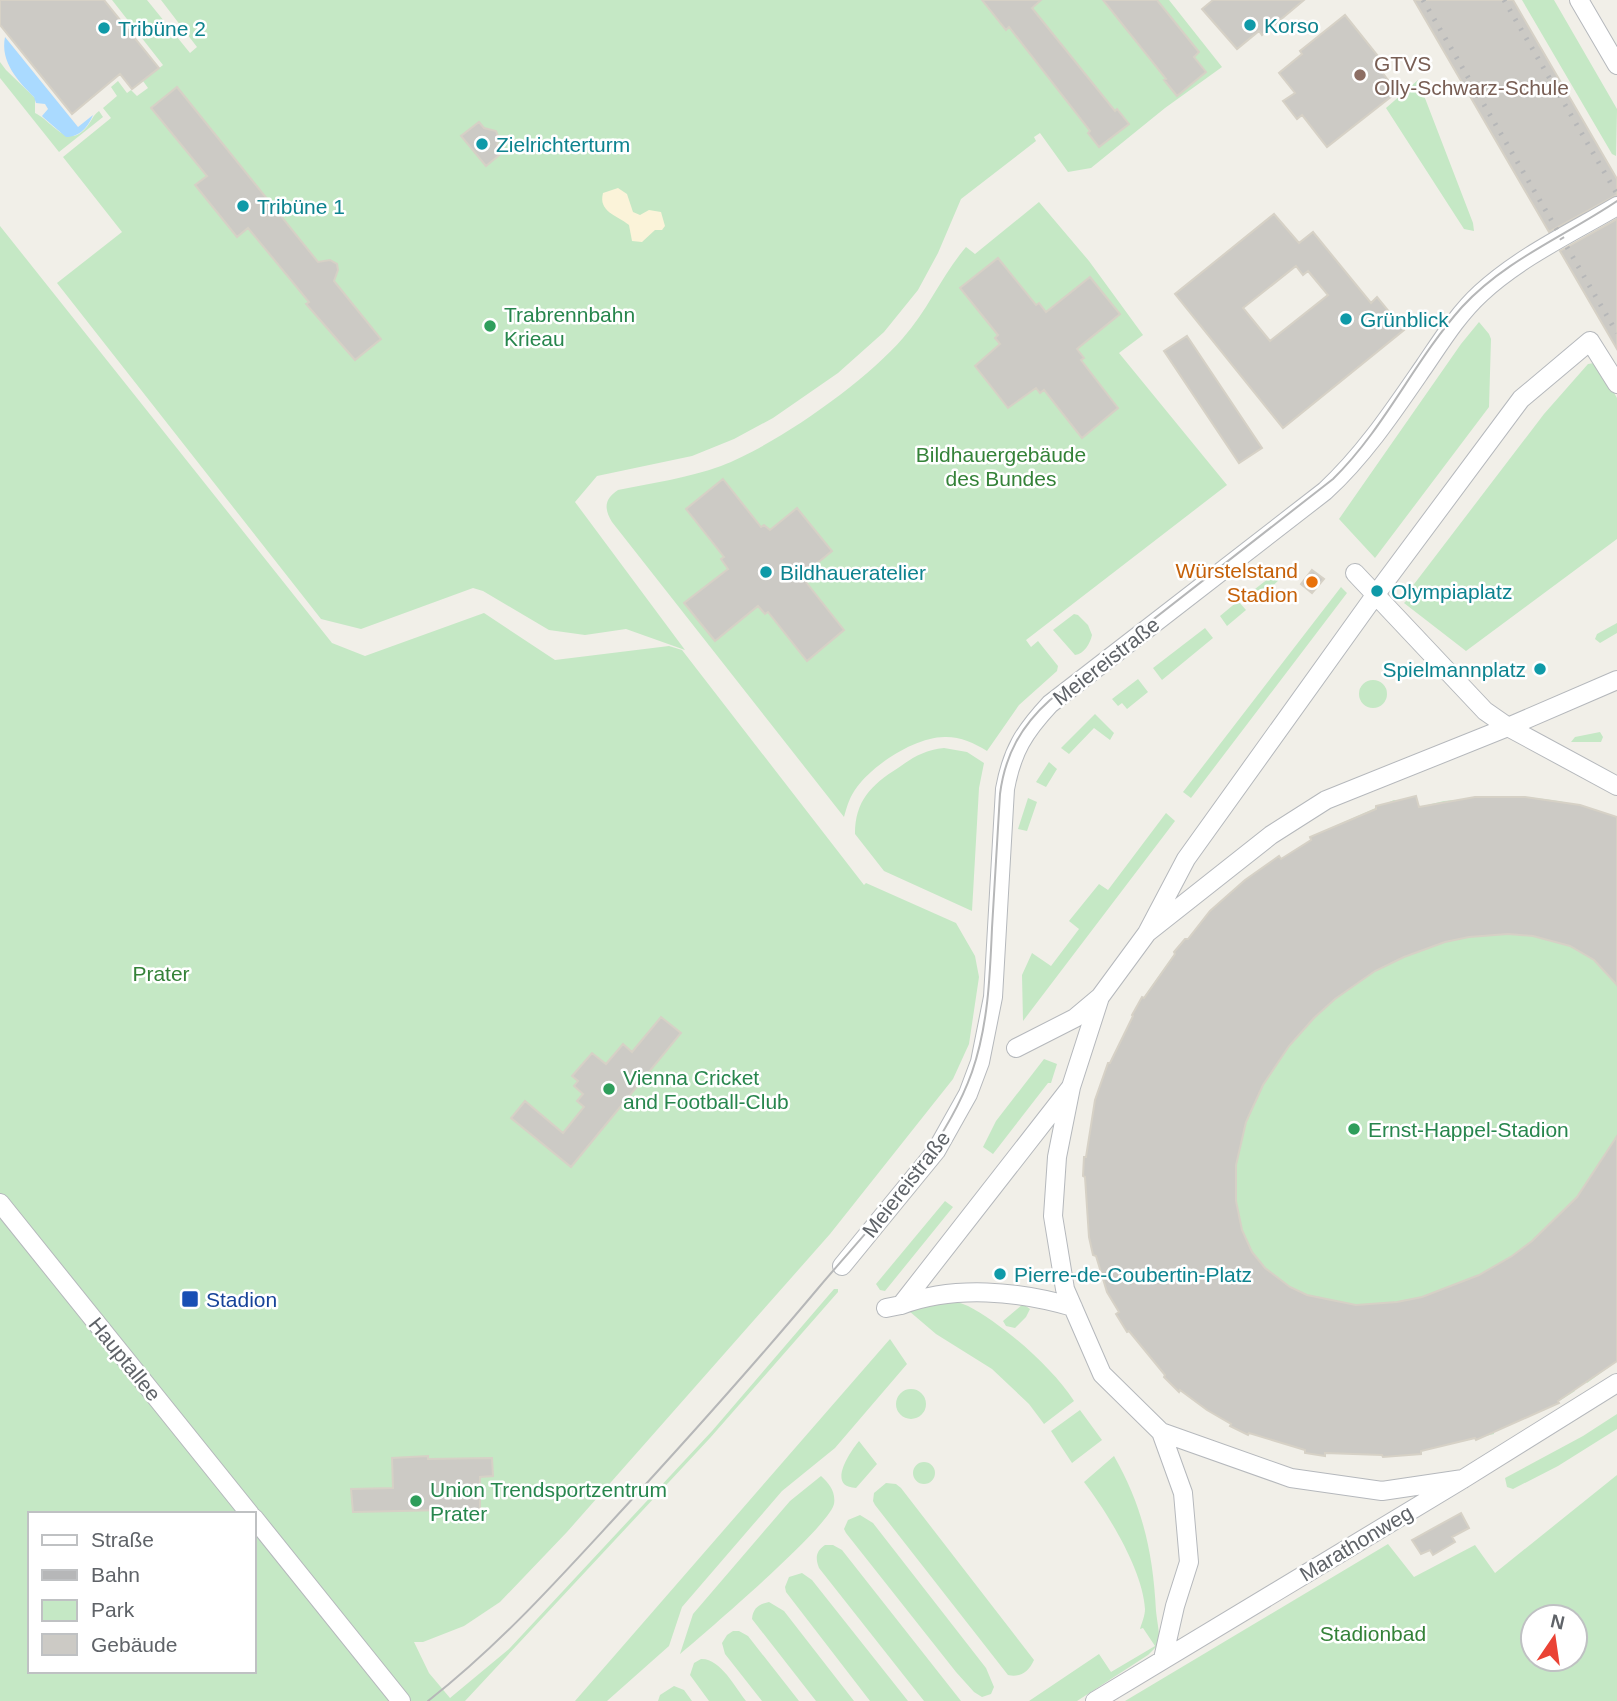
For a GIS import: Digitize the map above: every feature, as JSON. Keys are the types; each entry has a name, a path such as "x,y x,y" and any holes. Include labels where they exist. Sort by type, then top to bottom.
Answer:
{"street":[{"path":"1579,0 1617,65"},
{"name":"Meiereistraße","path":"842,1266 936,1152 968,1094 980,1062 993,997 1005,789 1016,748 1030,726 1050,704 1344,474 1376,435 1446,335 1480,294 1528,259 1617,206"},
{"path":"1017,1048 1075,1017 1100,998 1147,933 1186,859 1376,594 1521,399 1590,341 1617,384"},
{"path":"1355,573 1485,711 1508,727 1617,786"},
{"path":"1147,933 1271,835 1326,800 1617,680"},
{"path":"1100,998 1071,1087 1057,1157 1053,1216 1065,1289 1102,1374 1161,1432 1291,1478 1382,1492 1463,1479"},
{"path":"1071,1087 893,1306 924,1297 988,1293 1040,1297 1073,1307"},
{"name":"Hauptallee","path":"0,1203 248,1512"},
{"name":"Marathonweg","path":"1095,1701 1617,1383"},
{"path":"1161,1432 1183,1493 1189,1562 1175,1606 1163,1659"},
{"path":"256,1520 401,1701"}],"green space":[{"name":"Trabrennbahn Krieau","path":"112,0 147,0 190,53 197,47 161,0 1169,0 1222,67 1165,108 1091,168 1068,172 1040,133 1034,137 1036,141 961,199 938,253 918,290 884,332 838,373 773,418 734,439 692,456 597,476 575,502 685,650 626,629 585,635 549,630 483,591 473,588 361,629 321,619 57,283 122,232 63,157 111,118 103,108 117,96 111,87 118,81 127,93 131,90 137,96 148,88 143,81 163,65"},
{"path":"1522,0 1554,0 1617,109 1616,156 1612,154"},
{"path":"0,62 35,98 35,113 59,132 72,136 78,134 99,111 103,117 59,152 0,78"},
{"path":"1418,80 1474,231 1464,229 1386,108"},
{"name":"Bildhauergebäude des Bundes","path":"1039,202 1089,261 1143,335 1119,353 1227,485 1026,640 1031,647 1038,641 1058,666 1057,671 1019,705 987,751 952,737 935,738 910,746 885,761 865,778 852,794 844,817 612,522 607,509 608,501 618,490 721,466 767,443 818,411 866,374 903,338 966,247 975,254"},
{"name":"Prater","path":"0,226 332,643 365,656 484,613 555,660 669,646 682,650 864,885 866,883 956,923 975,956 979,977 969,1044 953,1079 830,1234 567,1532 500,1602 464,1626 423,1642 414,1642 429,1673 450,1698 509,1649 712,1431 834,1289 838,1289 838,1292 710,1438 465,1701 0,1701"},
{"path":"1479,322 1491,339 1489,407 1375,558 1339,519"},
{"path":"1594,363 1602,371 1617,398 1617,539 1466,651 1404,603 1408,599 1405,596 1544,414 1588,364"},
{"path":"1278,571 1283,576 1261,597 1255,589"},
{"path":"1341,587 1347,593 1191,798 1183,792"},
{"path":"1238,601 1246,610 1227,626 1220,616"},
{"path":"1074,614 1088,625 1092,635 1086,648 1075,655 1053,630"},
{"path":"1617,623 1617,633 1600,643 1595,639 1597,634"},
{"path":"1205,628 1213,638 1162,680 1153,668"},
{"path":"1138,679 1148,692 1127,709 1122,703 1118,706 1112,699"},
{"path":"1373,680 1383,684 1387,694 1383,704 1373,708 1363,704 1359,694 1363,684"},
{"path":"1095,714 1114,733 1110,740 1094,728 1069,754 1061,748"},
{"path":"1600,732 1603,737 1601,742 1571,742 1575,737"},
{"path":"944,748 967,752 984,763 979,788 972,911 884,871 855,834 861,803 873,788 888,774 914,757"},
{"path":"1049,762 1057,769 1046,787 1036,782"},
{"name":"Ernst-Happel-Stadion","path":"1502,796 1561,802 1617,817 1617,1361 1587,1383 1582,1375 1570,1383 1575,1391 1543,1411 1541,1409 1494,1434 1421,1451 1421,1454 1383,1457 1325,1453 1325,1456 1305,1453 1305,1450 1249,1433 1248,1435 1212,1413 1217,1404 1202,1395 1197,1402 1179,1392 1164,1377 1129,1331 1127,1332 1116,1314 1119,1312 1109,1294 1096,1256 1093,1255 1083,1176 1084,1157 1095,1100 1108,1063 1142,997 1185,939 1200,925 1217,919 1210,911 1245,880 1279,856 1285,865 1299,857 1295,850 1311,840 1310,837 1394,800 1419,807 1444,801"},
{"path":"1028,798 1037,802 1027,831 1018,829"},
{"path":"1166,813 1175,821 1023,1021 1022,975 1032,953 1051,966 1079,929 1069,921 1099,884 1108,890"},
{"path":"1044,1059 1057,1064 1051,1083 1048,1083 993,1154 983,1147 996,1121"},
{"path":"945,1201 953,1207 885,1291 880,1290 876,1284"},
{"path":"941,1299 968,1306 1012,1335 1053,1374 1074,1401 1044,1424 1029,1404 992,1369 936,1334 909,1311"},
{"path":"1023,1304 1030,1309 1026,1317 1015,1328 1006,1326 1003,1321"},
{"path":"890,1339 907,1364 835,1448 782,1491 682,1607 669,1646 607,1701 575,1701"},
{"path":"911,1389 917,1390 925,1398 925,1410 917,1418 911,1419 905,1418 897,1410 896,1404 897,1398 905,1390"},
{"path":"1080,1410 1102,1440 1072,1463 1051,1431"},
{"path":"1617,1414 1617,1429 1558,1466 1513,1489 1507,1487 1505,1478 1583,1436"},
{"path":"859,1441 877,1464 856,1488 847,1486 841,1476 846,1460"},
{"path":"1114,1456 1132,1494 1145,1531 1152,1569 1159,1644 1148,1655 1077,1701 1029,1701 1099,1654 1111,1672 1155,1646 1143,1628 1140,1629 1145,1609 1143,1594 1131,1560 1113,1525 1084,1482"},
{"path":"924,1462 932,1465 935,1473 932,1481 924,1484 916,1481 913,1473 916,1465"},
{"name":"Stadionbad","path":"1617,1475 1617,1701 1125,1701 1388,1544 1414,1577 1475,1545 1495,1573"},
{"path":"821,1476 834,1496 834,1504 827,1516 790,1556 680,1654 693,1614 790,1501"},
{"path":"886,1483 896,1484 901,1488 1034,1660 1024,1673 1008,1675 875,1505 874,1493"},
{"path":"860,1515 873,1523 986,1668 994,1687 991,1694 982,1697 974,1692 846,1533 844,1529 848,1520"},
{"path":"825,1545 833,1545 842,1550 961,1701 924,1701 819,1568 817,1555"},
{"path":"802,1573 812,1580 908,1701 870,1701 786,1592 789,1577"},
{"path":"769,1602 784,1611 854,1701 816,1701 752,1619 757,1607"},
{"path":"733,1631 748,1636 799,1701 762,1701 725,1654 722,1643"},
{"path":"701,1659 721,1668 746,1701 709,1701 690,1675 694,1663"},
{"path":"674,1686 684,1690 692,1701 658,1701 660,1695"}],"sand":[{"path":"618,188 627,194 633,212 640,215 649,210 661,212 665,226 662,230 655,230 642,242 632,241 629,225 603,205 603,193"}],"water":[{"path":"5,37 78,127 93,115 83,131 66,137 42,116 48,109 45,104 36,103 34,97 16,78 5,55"}],"building":[{"path":"0,0 104,0 159,68 132,89 120,74 72,114 0,25"},
{"path":"982,0 1041,0 1032,8 1115,111 1117,109 1129,124 1099,147 1088,133 1090,131 1009,27 1006,30"},
{"path":"1103,0 1157,0 1199,52 1194,57 1206,72 1177,96"},
{"name":"Korso","path":"1213,0 1304,0 1262,35 1259,31 1237,49 1202,9"},
{"path":"1414,0 1513,0 1617,179 1617,195 1549,232"},
{"name":"GTVS Olly-Schwarz-Schule","path":"1345,15 1378,56 1373,60 1397,92 1327,147 1302,115 1297,119 1283,101 1295,93 1279,73 1302,54 1300,51"},
{"name":"Tribüne 1","path":"177,87 318,262 330,260 337,264 334,281 381,339 355,360 306,304 309,302 248,228 237,237 195,185 207,176 151,108"},
{"name":"Zielrichterturm","path":"479,122 484,128 496,131 499,138 497,145 503,152 486,166 461,136"},
{"name":"Grünblick","path":"1274,214 1299,243 1313,232 1371,303 1377,297 1404,330 1283,428 1175,294","holes":["1296,266 1303,275 1308,271 1328,295 1270,341 1243,308"]},
{"path":"1617,219 1617,349 1560,251"},
{"path":"998,258 1036,305 1039,303 1046,312 1090,277 1120,314 1077,349 1084,358 1081,360 1118,408 1082,438 1044,390 1040,393 1036,388 1008,408 975,366 1000,344 995,338 998,335 960,288"},
{"path":"1187,336 1262,448 1239,463 1164,351"},
{"name":"Bildhaueratelier","path":"723,479 761,527 764,525 770,530 797,508 832,551 804,574 809,580 806,582 844,630 807,661 768,612 765,614 758,606 715,641 684,603 728,569 721,559 724,557 686,509"},
{"name":"Würstelstand Stadion","path":"1312,570 1324,579 1312,593 1301,584"},
{"name":"Ernst-Happel-Stadion","path":"1416,796 1419,807 1475,797 1525,797 1580,805 1617,817 1617,985 1594,960 1570,946 1533,936 1508,934 1445,942 1375,971 1335,999 1314,1018 1289,1046 1263,1085 1246,1122 1236,1165 1236,1201 1242,1230 1252,1252 1265,1268 1290,1287 1307,1295 1356,1305 1422,1297 1479,1275 1532,1241 1577,1197 1617,1136 1617,1361 1558,1401 1559,1403 1476,1440 1475,1438 1421,1451 1421,1454 1383,1457 1305,1453 1305,1450 1249,1433 1248,1435 1230,1426 1231,1424 1180,1390 1179,1392 1129,1331 1127,1332 1116,1314 1119,1312 1107,1292 1096,1256 1093,1255 1083,1176 1084,1157 1095,1100 1108,1063 1132,1015 1174,952 1210,911 1245,880 1279,856 1281,859 1311,840 1310,837 1376,809 1376,806"},
{"path":"661,1017 681,1033 571,1167 511,1118 525,1101 563,1133 584,1107 577,1101 583,1094 574,1086 578,1081 572,1076 592,1053 606,1064 623,1044 632,1052"},
{"path":"428,1456 428,1459 492,1458 493,1476 480,1477 480,1512 353,1512 351,1489 393,1488 392,1458"},
{"path":"1461,1513 1469,1528 1452,1537 1455,1542 1433,1555 1430,1550 1421,1554 1412,1540"}],"tram line":[{"path":"428,1701 524,1615 665,1463 885,1211 944,1130 972,1072 982,1037 989,983 1002,780 1010,754 1031,720 1050,700 1333,479 1368,438 1445,328 1479,290 1516,262 1617,201"}],"railway":[{"path":"1423,0 1617,333"},
{"path":"1504,0 1617,194"}],"place":[{"name":"Korso","path":"1250,25"},
{"name":"Tribüne 2","path":"104,28"},
{"name":"GTVS Olly-Schwarz-Schule","path":"1360,75"},
{"name":"Zielrichterturm","path":"482,144"},
{"name":"Tribüne 1","path":"243,206"},
{"name":"Grünblick","path":"1346,319"},
{"name":"Trabrennbahn Krieau","path":"490,326"},
{"name":"Bildhaueratelier","path":"766,572"},
{"name":"Würstelstand Stadion","path":"1312,582"},
{"name":"Olympiaplatz","path":"1377,591"},
{"name":"Spielmannplatz","path":"1540,669"},
{"name":"Vienna Cricket and Football-Club","path":"609,1089"},
{"name":"Ernst-Happel-Stadion","path":"1354,1129"},
{"name":"Pierre-de-Coubertin-Platz","path":"1000,1274"},
{"name":"Stadion","path":"190,1299"},
{"name":"Union Trendsportzentrum Prater","path":"416,1501"}]}
